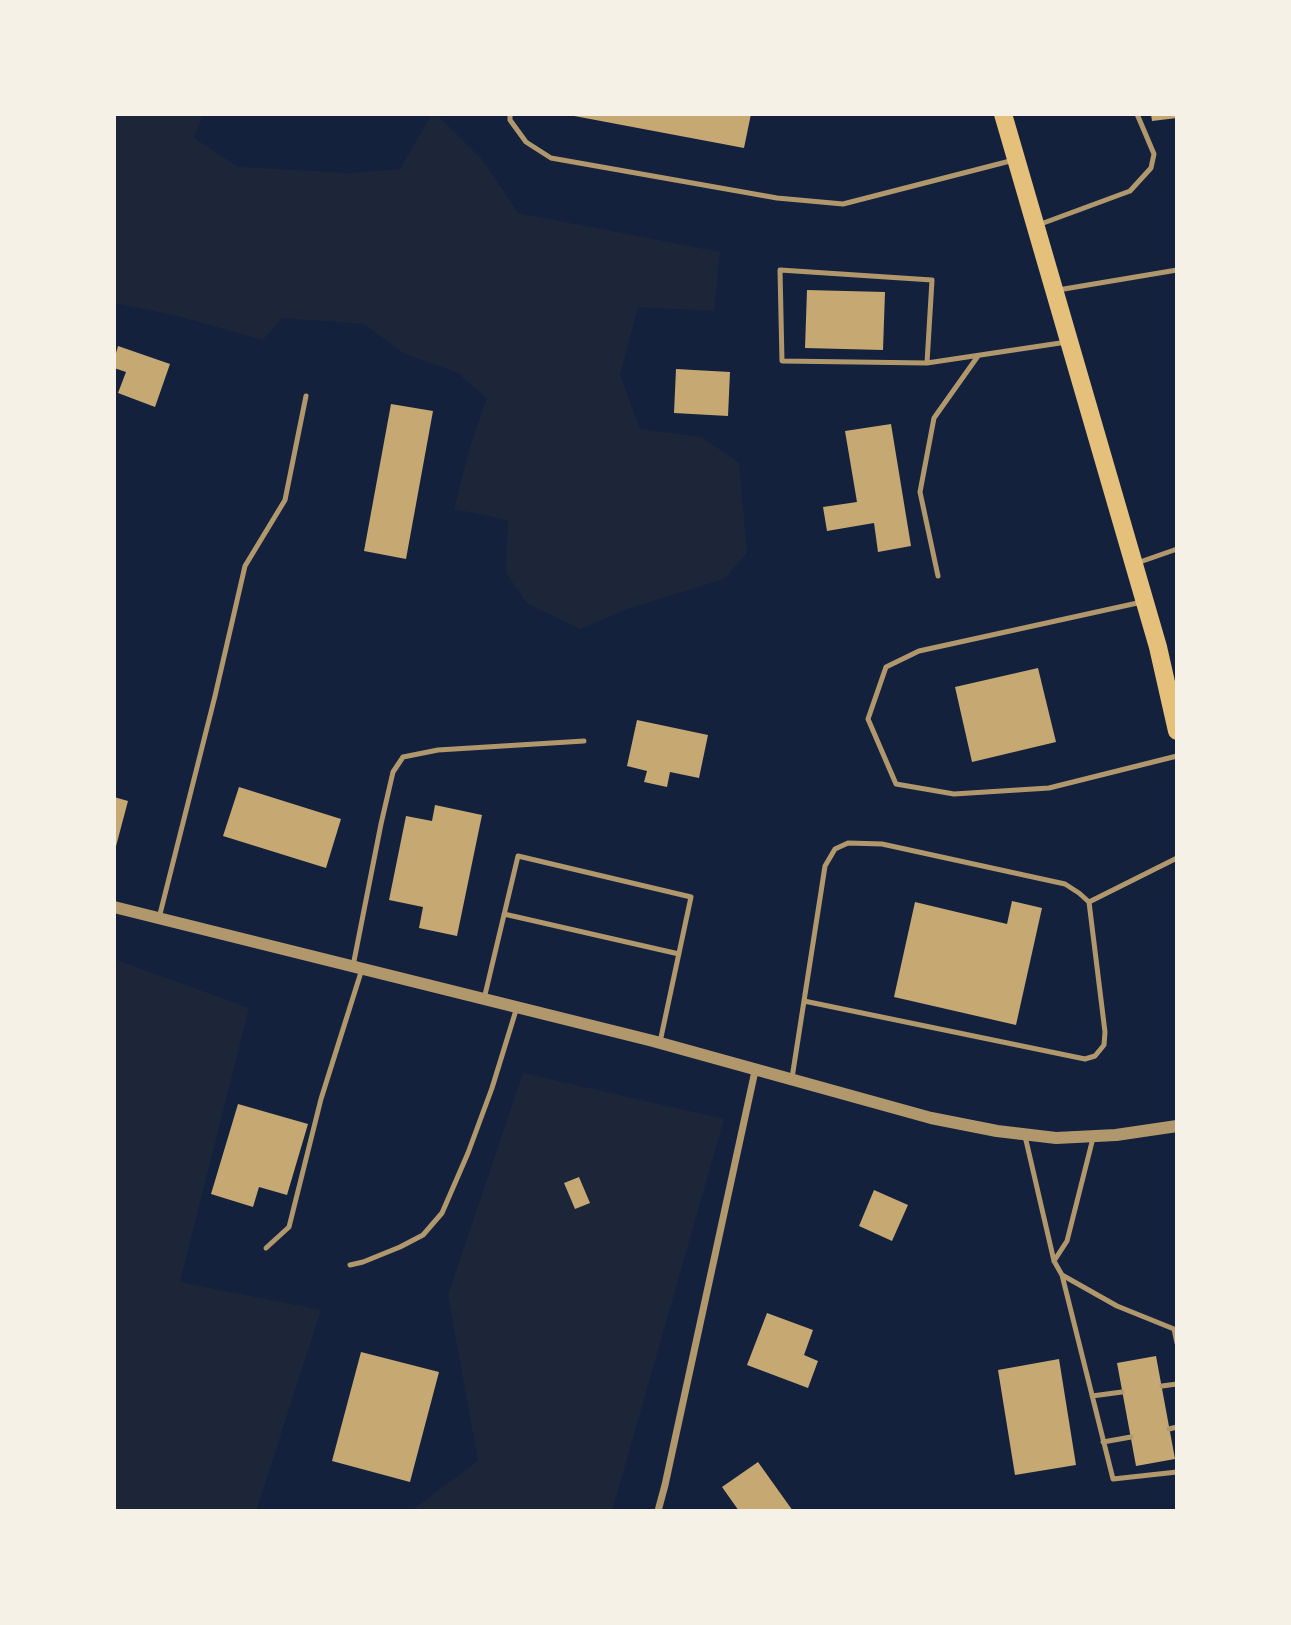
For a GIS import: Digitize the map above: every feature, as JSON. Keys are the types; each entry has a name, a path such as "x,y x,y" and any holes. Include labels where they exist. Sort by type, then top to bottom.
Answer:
{"main road":[{"path":"1003,114 1158,647 1177,731"}],"street":[{"path":"114,907 660,1043 931,1118 997,1131 1056,1138 1116,1135 1177,1126"},
{"path":"658,1511 755,1071"}],"lane":[{"path":"510,114 510,120 526,142 551,158 777,198 843,204 1016,159"},
{"path":"1035,226 1130,191 1151,168 1154,154 1137,114"},
{"path":"927,363 932,280 780,270 782,361 927,363 1069,341"},
{"path":"1054,291 1177,270"},
{"path":"938,576 920,492 934,418 978,356"},
{"path":"159,918 245,566 285,500 306,396"},
{"path":"1134,564 1177,549"},
{"path":"1145,602 919,652 886,667 868,719 895,783 954,794 1049,788 1177,756"},
{"path":"266,1248 289,1227 358,968 393,772 403,757 439,750 584,741"},
{"path":"792,1081 804,1001 825,866 835,849 848,843 882,844 1065,884 1079,893 1089,902 1105,1032 1104,1045 1095,1056 1085,1059 804,1001"},
{"path":"484,999 518,856 691,897 660,1043"},
{"path":"1089,902 1177,858"},
{"path":"504,914 679,954"},
{"path":"350,1265 400,1247 423,1235 442,1213 492,1088 517,1007"},
{"path":"1025,1135 1054,1261 1062,1275 1113,1479 1177,1472"},
{"path":"1054,1261 1067,1241 1093,1136"},
{"path":"1062,1275 1117,1306 1174,1329 1177,1343"},
{"path":"1162,1386 1177,1384"},
{"path":"1092,1396 1122,1392"},
{"path":"1169,1429 1177,1427"},
{"path":"1103,1442 1130,1437"}],"shaded area":[{"path":"114,114 203,114 194,138 238,167 350,173 400,169 432,114 436,114 481,158 518,213 720,252 714,311 638,307 620,375 640,429 702,437 739,463 747,553 724,579 627,609 580,629 528,604 506,573 508,520 454,509 471,444 487,398 456,372 405,354 364,324 282,318 263,340 174,315 114,303"},
{"path":"114,959 249,1008 180,1282 321,1310 256,1511 114,1511"},
{"path":"523,1073 724,1119 612,1511 411,1511 478,1461 448,1295"}],"building":[{"path":"569,114 751,114 744,148"},
{"path":"1151,114 1177,114 1177,118 1152,121"},
{"path":"807,290 885,292 883,350 805,348"},
{"path":"118,346 170,364 155,407 118,393 126,372 114,368"},
{"path":"676,369 730,372 728,416 674,413"},
{"path":"391,404 433,411 406,559 364,551"},
{"path":"891,424 911,546 878,552 874,523 827,531 823,507 857,502 845,431"},
{"path":"1038,668 1056,742 972,762 955,687"},
{"path":"637,720 708,735 699,778 670,772 667,787 644,782 647,771 627,766"},
{"path":"239,787 341,819 326,868 223,836"},
{"path":"114,797 128,801 115,850 114,850"},
{"path":"435,805 482,815 457,936 419,928 423,907 389,900 406,816 432,821"},
{"path":"1012,901 1042,908 1016,1025 894,997 915,902 1007,924"},
{"path":"238,1104 308,1124 287,1195 259,1187 253,1207 211,1194"},
{"path":"579,1177 590,1203 575,1209 564,1183"},
{"path":"874,1190 908,1205 892,1241 859,1226"},
{"path":"767,1313 813,1330 804,1355 818,1361 808,1388 747,1365"},
{"path":"361,1352 439,1372 410,1482 332,1461"},
{"path":"1156,1356 1175,1459 1136,1466 1117,1363"},
{"path":"1059,1359 1076,1465 1015,1475 998,1370"},
{"path":"758,1462 793,1511 739,1511 722,1487"}]}
